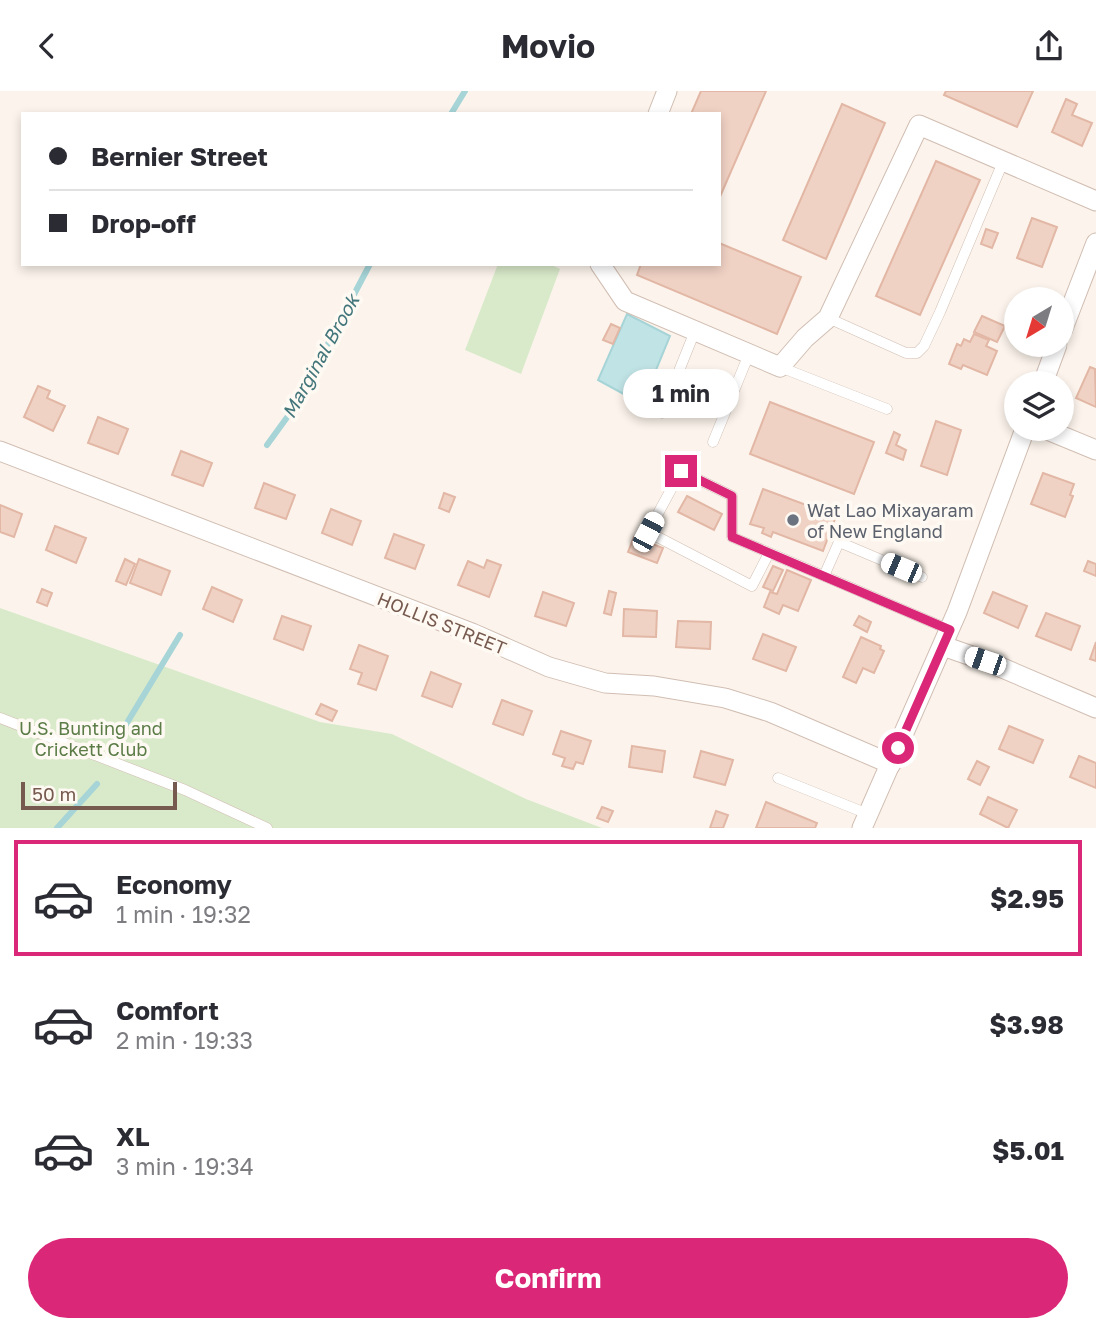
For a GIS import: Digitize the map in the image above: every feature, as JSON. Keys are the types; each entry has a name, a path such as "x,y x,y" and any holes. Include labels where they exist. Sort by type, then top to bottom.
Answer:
{"street":[{"path":"659,112 667,91"},
{"path":"601,266 625,301 780,367 805,338 828,318 919,125 1096,201"},
{"path":"1074,300 1096,243"},
{"path":"865,821 946,638 1020,441"},
{"path":"1074,441 1096,450"},
{"name":"HOLLIS STREET","path":"0,451 472,633 549,667 605,683 654,686 725,698 770,712 891,764"},
{"path":"946,638 985,661 1096,708"}],"lane":[{"path":"828,318 906,353 917,353 940,312 1003,162"},
{"path":"662,413 695,331"},
{"path":"713,442 749,354"},
{"path":"780,367 887,409"},
{"path":"769,553 752,586 648,532 681,471 732,496 732,537 824,576 946,638"},
{"path":"824,576 839,542 922,577"},
{"path":"0,717 161,780 267,828"},
{"path":"778,778 865,821"}],"green space":[{"path":"497,266 554,266 560,269 521,374 465,350"},
{"name":"U.S. Bunting and Crickett Club","path":"0,608 320,722 392,734 526,799 602,828 0,828"}],"water":[{"path":"627,314 670,336 642,404 598,380"}],"building":[{"path":"701,91 766,91 721,194 721,112 692,112"},
{"path":"946,91 1033,91 1017,127 944,95"},
{"path":"1066,99 1077,104 1072,115 1092,123 1082,146 1052,132"},
{"path":"842,104 885,123 826,259 783,240"},
{"path":"936,161 980,180 920,315 876,296"},
{"path":"1032,218 1057,227 1042,267 1017,258"},
{"path":"986,229 998,233 992,248 981,244"},
{"path":"721,244 801,277 777,334 637,275 640,266 721,266"},
{"path":"982,316 1004,326 997,342 974,332"},
{"path":"611,324 620,328 613,344 603,340"},
{"path":"974,334 989,340 986,346 997,351 987,375 963,365 961,369 949,364 957,344 961,346 964,339 970,342"},
{"path":"1090,367 1095,369 1096,407 1076,398"},
{"path":"38,386 50,391 47,398 65,406 53,431 24,417"},
{"path":"770,402 874,442 854,494 750,454"},
{"path":"98,417 128,429 118,454 88,443"},
{"path":"936,421 961,430 947,475 921,466"},
{"path":"894,432 900,435 896,445 906,450 903,460 886,453"},
{"path":"181,451 212,463 203,486 172,475"},
{"path":"1043,473 1074,484 1070,495 1073,496 1065,517 1031,504"},
{"path":"264,483 295,495 286,519 255,508"},
{"name":"Wat Lao Mixayaram of New England","path":"763,489 836,516 823,551 773,532 771,537 762,533 764,528 750,524"},
{"path":"444,493 455,497 449,512 439,508"},
{"path":"687,496 722,514 714,530 678,512"},
{"path":"0,505 22,514 14,537 0,532"},
{"path":"331,509 361,521 352,545 322,533"},
{"path":"55,526 86,538 76,563 46,550"},
{"path":"394,534 424,545 415,569 385,558"},
{"path":"634,537 663,548 657,563 628,552"},
{"path":"125,559 135,564 126,585 116,581"},
{"path":"139,559 170,571 161,595 130,583"},
{"path":"487,560 501,565 489,597 458,585 468,561 484,568"},
{"path":"1088,561 1096,564 1096,576 1084,571"},
{"path":"773,566 783,570 773,591 763,587"},
{"path":"787,570 811,580 798,611 783,605 779,614 764,607 770,592 777,594"},
{"path":"212,587 242,600 233,622 203,609"},
{"path":"42,589 52,593 47,606 37,602"},
{"path":"609,591 616,593 611,615 604,613"},
{"path":"543,592 574,603 566,626 535,616"},
{"path":"993,592 1027,606 1018,628 984,613"},
{"path":"624,609 657,611 656,637 623,636"},
{"path":"1046,613 1080,626 1071,650 1036,636"},
{"path":"282,616 311,626 303,650 274,639"},
{"path":"859,616 871,622 867,632 854,625"},
{"path":"678,621 711,622 710,649 676,647"},
{"path":"763,634 796,647 786,671 753,659"},
{"path":"861,637 881,646 880,649 884,651 874,673 863,668 856,683 843,677"},
{"path":"1096,642 1096,661 1090,659"},
{"path":"359,645 388,656 376,690 358,684 362,673 350,669"},
{"path":"431,672 461,684 452,707 422,696"},
{"path":"502,700 532,711 523,735 493,724"},
{"path":"321,704 337,711 332,721 316,714"},
{"path":"1009,726 1043,740 1033,763 999,749"},
{"path":"561,731 591,741 583,764 576,762 573,769 562,766 565,758 553,754"},
{"path":"632,746 665,751 662,772 629,767"},
{"path":"701,751 733,760 725,785 694,777"},
{"path":"1079,756 1096,763 1096,788 1070,777"},
{"path":"977,761 989,767 980,785 968,779"},
{"path":"988,797 1017,810 1008,828 980,814"},
{"path":"766,802 817,823 815,828 756,828"},
{"path":"602,807 613,811 608,822 597,818"},
{"path":"716,811 728,815 723,828 710,828"}],"waterway":[{"name":"Marginal Brook","path":"452,112 465,91"},
{"name":"Marginal Brook","path":"267,445 296,405 369,266"},
{"name":"Marginal Brook","path":"113,746 180,635"},
{"name":"Marginal Brook","path":"57,828 97,784"}],"place":[{"name":"Wat Lao Mixayaram of New England","path":"793,520"}],"route":[{"path":"681,471 732,496 732,537 950,630 898,748"}]}
